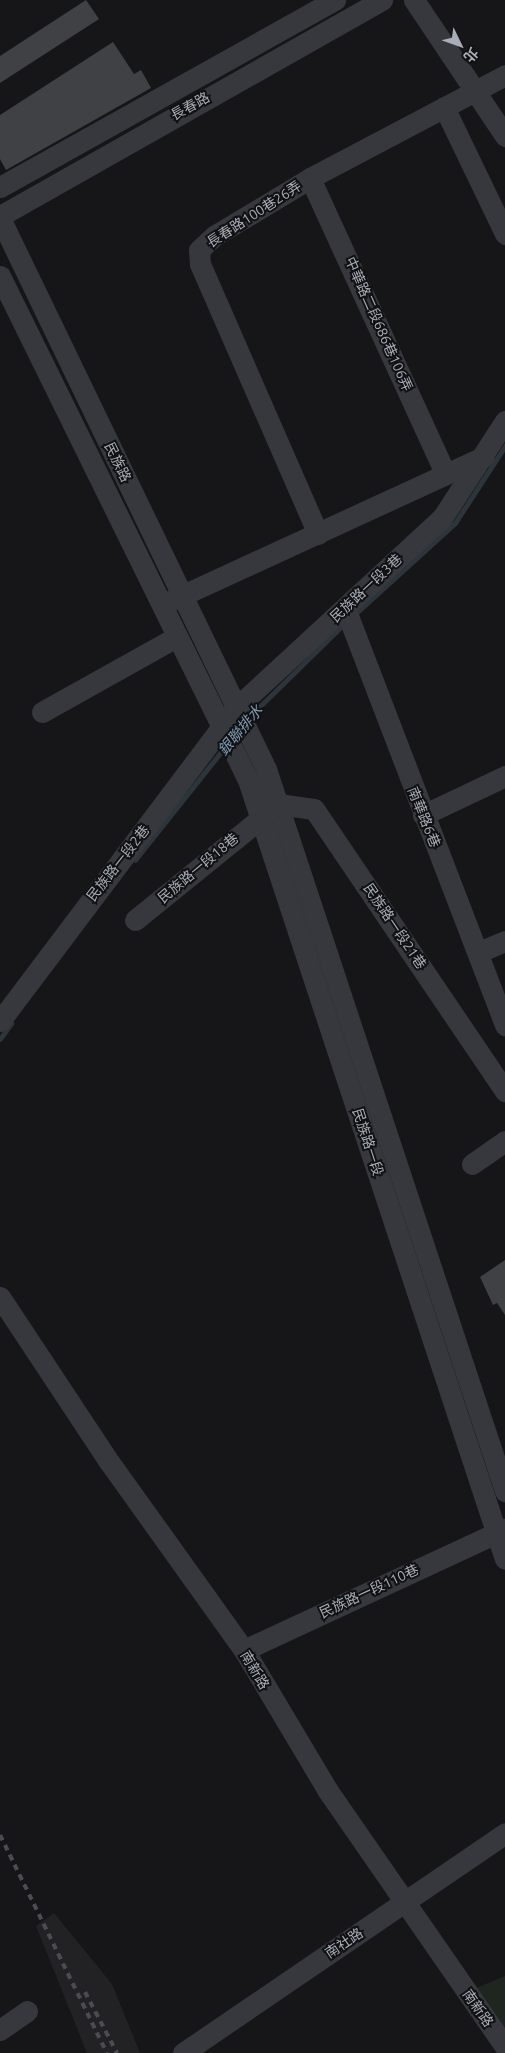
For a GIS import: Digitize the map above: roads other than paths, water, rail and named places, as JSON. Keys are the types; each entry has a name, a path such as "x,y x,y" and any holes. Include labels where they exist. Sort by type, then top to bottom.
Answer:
{"street":[{"name":"長春路","path":"0,187 335,0"},
{"name":"長春路","path":"0,217 382,0"},
{"path":"414,0 505,136"},
{"path":"474,90 505,75"},
{"name":"長春路100巷26弄","path":"318,534 200,264 199,250 214,236 310,178 474,90"},
{"path":"444,107 505,234"},
{"name":"中華路二段686巷106弄","path":"310,178 445,473"},
{"name":"民族路","path":"0,217 242,716"},
{"name":"民族路","path":"0,276 227,738"},
{"name":"民族路一段3巷","path":"242,716 348,615 442,518 495,451 505,421"},
{"path":"161,606 495,451"},
{"name":"南華路6巷","path":"348,615 423,815 479,952 505,1026"},
{"path":"42,712 176,637"},
{"name":"民族路一段2巷","path":"0,1021 71,923 227,738 242,716"},
{"name":"民族路一段","path":"242,716 270,810 314,942 505,1491"},
{"name":"民族路一段","path":"227,738 270,810"},
{"path":"423,815 505,776"},
{"name":"民族路一段21巷","path":"270,810 314,809 505,1091"},
{"name":"民族路一段18巷","path":"135,920 270,810"},
{"path":"479,952 505,941"},
{"name":"民族路一段","path":"314,942 500,1530 505,1559"},
{"path":"472,1164 505,1141"},
{"name":"南新路","path":"0,1297 110,1463 244,1650 328,1791 505,2047"},
{"name":"民族路一段110巷","path":"244,1650 500,1530"},
{"name":"南社路","path":"183,2053 505,1833"},
{"path":"0,2030 27,2011"}],"waterway":[{"name":"銀聯排水","path":"354,615 455,523 505,446"},
{"name":"銀聯排水","path":"249,717 345,623"},
{"name":"銀聯排水","path":"135,860 225,747"},
{"name":"銀聯排水","path":"0,1039 11,1024"}],"railway":[{"path":"0,1835 107,2053"},
{"path":"85,1992 117,2053"}]}
